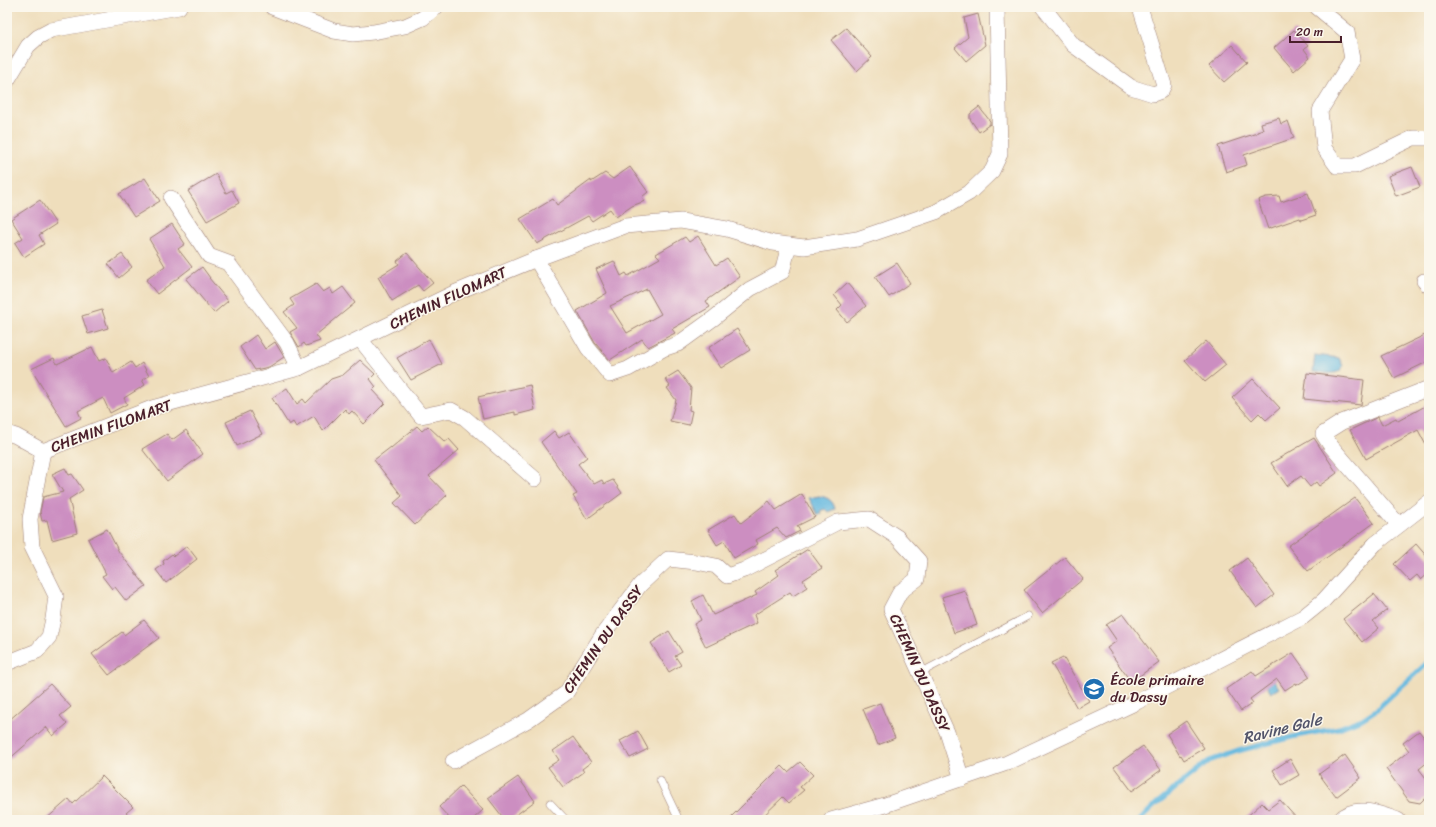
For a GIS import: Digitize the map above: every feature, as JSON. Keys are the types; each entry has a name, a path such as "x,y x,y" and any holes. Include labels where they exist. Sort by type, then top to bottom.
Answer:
{"street":[{"path":"7,82 28,46 38,37 52,30 179,7"},
{"path":"272,7 334,31 353,34 405,26 423,18 436,7"},
{"name":"CHEMIN FILOMART","path":"7,663 37,651 49,637 53,619 56,596 32,547 30,519 43,451 152,408 299,368 452,294 536,259 625,226 681,221 727,229 774,243 804,248 857,239 936,212 969,193 992,171 1000,154 997,7"},
{"path":"1043,7 1073,45 1131,86 1154,94 1161,91 1164,85 1140,7"},
{"path":"1317,7 1347,32 1352,59 1320,111 1324,148 1337,166 1355,166 1413,138 1429,138"},
{"path":"171,198 209,256 228,263 287,343 299,368"},
{"path":"536,259 588,348 610,375 628,369 663,349 678,344 750,289 782,272 789,245"},
{"path":"360,339 421,416 451,410 465,418 534,479"},
{"path":"1399,525 1331,446 1323,434 1342,422 1429,388"},
{"path":"7,433 16,436 43,451"},
{"path":"832,820 886,806 1007,763 1137,702 1303,617 1324,600 1375,544 1429,502"},
{"name":"CHEMIN DU DASSY","path":"453,761 528,720 566,693 608,628 640,585 668,559 716,566 727,576 744,570 838,522 869,519 897,537 919,561 917,579 900,592 891,609 947,732 962,779"},
{"path":"1340,820 1350,813 1362,810 1374,812 1398,820"}],"lane":[{"path":"920,673 1028,616"},
{"path":"660,780 679,820"},
{"path":"550,803 566,820"}],"water":[{"path":"1315,355 1339,358 1343,366 1338,372 1335,373 1313,372"},
{"path":"819,496 825,497 833,503 835,509 828,512 825,509 820,511 821,514 818,515 809,498"},
{"path":"1267,669 1279,688 1271,693 1259,674"}],"building":[{"path":"978,14 985,45 966,61 955,48 968,37 964,18"},
{"path":"846,28 872,57 857,71 831,40"},
{"path":"1294,30 1308,46 1304,49 1310,57 1294,71 1274,48"},
{"path":"1232,45 1247,62 1224,82 1209,66"},
{"path":"979,107 990,121 990,124 979,132 970,119 970,114"},
{"path":"1279,118 1281,124 1288,121 1294,138 1244,155 1247,165 1226,172 1218,146 1257,133 1263,130 1261,123"},
{"path":"630,167 648,192 642,197 645,201 632,206 616,217 610,209 592,221 588,216 537,244 520,219 553,199 557,205 591,180 591,182 605,173 613,179"},
{"path":"1412,167 1420,187 1396,196 1388,176"},
{"path":"216,174 226,193 232,190 239,203 207,221 188,191"},
{"path":"145,178 160,201 134,217 119,194"},
{"path":"1308,193 1316,215 1301,220 1300,218 1268,229 1258,200 1266,197 1279,196 1281,202"},
{"path":"40,200 56,224 39,235 44,244 24,257 15,243 23,238 11,219"},
{"path":"172,224 185,244 178,249 192,267 157,294 146,280 165,266 149,239"},
{"path":"698,236 716,265 727,258 740,277 706,301 710,307 672,329 675,333 648,347 642,339 610,360 595,343 577,311 607,293 596,269 614,261 621,276 626,273 628,276 660,258 656,254 685,237 689,242","holes":["647,289 661,314 627,333 610,306"]},
{"path":"407,253 433,283 423,291 418,285 392,301 378,277 399,264 397,261"},
{"path":"122,254 132,267 119,278 108,264"},
{"path":"897,263 910,283 889,297 875,277"},
{"path":"202,267 228,301 214,313 186,279"},
{"path":"847,283 866,306 847,322 837,310 842,305 834,295"},
{"path":"316,284 323,292 330,288 333,294 343,287 355,303 316,335 320,341 306,346 304,343 299,347 290,332 297,328 284,312 294,305 290,299"},
{"path":"102,310 108,328 88,334 82,316"},
{"path":"737,329 750,350 721,368 708,348"},
{"path":"1429,333 1429,361 1394,378 1381,356"},
{"path":"256,335 265,349 275,342 284,357 269,367 255,370 240,347"},
{"path":"429,339 442,364 411,380 397,358"},
{"path":"1206,341 1226,365 1205,382 1185,360"},
{"path":"92,347 99,361 106,358 113,373 131,362 135,368 142,363 149,376 142,380 145,385 124,398 127,404 110,413 103,398 78,411 81,418 66,426 31,369 54,358 57,364"},
{"path":"360,360 375,374 370,379 376,387 373,390 385,403 364,424 352,411 349,414 345,409 323,431 314,416 296,427 293,422 289,425 272,398 287,388 297,404 303,399 306,403 331,379 343,375"},
{"path":"678,371 691,388 689,410 692,411 689,425 670,421 676,400 667,388 670,386 665,379"},
{"path":"1307,373 1364,380 1361,405 1304,399"},
{"path":"1253,379 1280,408 1266,420 1259,413 1252,420 1232,398"},
{"path":"530,385 535,410 515,415 515,412 483,419 478,397"},
{"path":"1429,404 1429,451 1418,430 1366,459 1350,430 1378,417 1382,425 1396,418 1398,421"},
{"path":"250,411 262,434 237,446 226,422"},
{"path":"417,426 422,431 428,426 445,442 449,439 459,450 429,476 447,495 415,525 394,503 402,496 374,460"},
{"path":"186,430 203,454 167,481 142,449 167,434 172,440"},
{"path":"554,431 559,438 569,432 587,457 578,464 594,484 602,480 604,484 613,480 622,493 587,519 573,496 577,494 541,442"},
{"path":"1314,438 1337,473 1319,486 1316,482 1310,487 1301,476 1287,486 1271,463"},
{"path":"65,468 69,475 72,474 83,490 69,499 77,533 52,540 47,520 42,521 40,512 43,497 63,492 52,474"},
{"path":"802,494 815,517 797,526 800,531 786,538 777,528 756,540 758,544 734,558 724,541 717,545 708,530 735,514 741,523 769,501 776,510"},
{"path":"1355,498 1374,523 1308,571 1288,546"},
{"path":"107,529 119,552 146,586 126,601 115,587 112,589 102,576 106,574 88,539"},
{"path":"1416,544 1429,559 1429,573 1421,580 1417,575 1410,581 1394,564"},
{"path":"187,546 197,559 166,583 156,570 164,564 163,561 172,554 174,556"},
{"path":"808,549 822,568 803,580 807,587 793,596 790,592 754,615 757,623 706,647 694,624 701,620 692,601 703,595 713,615 757,595 755,592 779,575 775,570"},
{"path":"1065,557 1083,579 1042,613 1024,590"},
{"path":"1247,558 1274,595 1257,608 1230,571"},
{"path":"965,590 977,625 954,633 942,597"},
{"path":"1374,594 1387,610 1373,621 1379,628 1362,642 1343,619"},
{"path":"1123,614 1159,662 1131,682 1107,648 1117,641 1106,625"},
{"path":"144,620 159,638 109,675 92,654 122,632 124,635"},
{"path":"669,631 682,652 675,656 681,665 669,672 651,643"},
{"path":"1293,653 1310,677 1285,690 1277,679 1250,699 1253,703 1241,711 1226,689 1252,671 1256,676"},
{"path":"1063,657 1089,701 1077,708 1051,663"},
{"path":"50,684 71,707 60,716 67,724 53,736 46,727 7,761 7,722"},
{"path":"880,703 895,738 878,745 863,709"},
{"path":"1186,721 1204,748 1184,760 1167,734"},
{"path":"638,731 648,749 630,758 620,741"},
{"path":"1419,731 1429,744 1429,761 1419,769 1429,782 1429,794 1420,803 1409,801 1386,769 1409,751 1403,743"},
{"path":"573,737 591,762 582,769 584,772 563,787 548,767 559,760 553,751"},
{"path":"1143,746 1161,770 1132,791 1114,767"},
{"path":"1345,755 1361,778 1336,797 1319,774"},
{"path":"1290,759 1299,775 1282,785 1273,770"},
{"path":"800,762 813,775 800,787 804,790 789,803 783,797 759,820 728,820 782,766 788,772"},
{"path":"102,776 133,807 126,813 133,820 45,820 69,799 73,804"},
{"path":"518,777 535,801 509,820 505,820 488,798"},
{"path":"461,786 483,810 472,820 451,820 439,807"},
{"path":"1280,800 1298,820 1243,820 1262,803 1268,809"}],"waterway":[{"name":"Ravine Gale","path":"1140,820 1156,804 1209,761 1238,751 1296,736 1339,728 1362,719 1376,710 1429,661"}],"place":[{"name":"École primaire du Dassy","path":"1094,689"}]}
